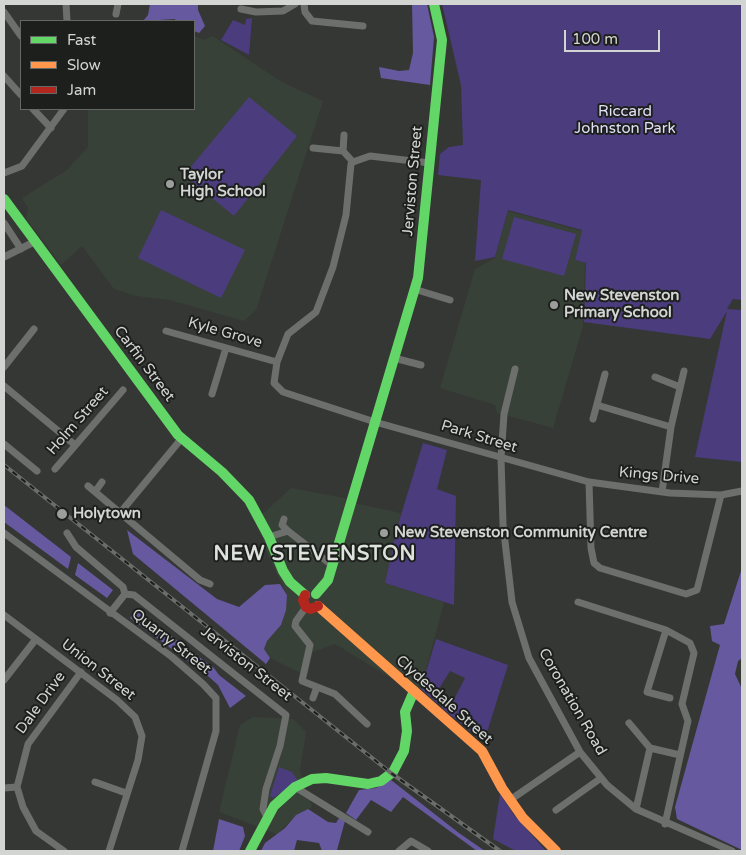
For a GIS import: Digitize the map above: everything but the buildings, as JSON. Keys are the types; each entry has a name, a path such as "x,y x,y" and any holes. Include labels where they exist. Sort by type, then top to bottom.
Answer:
{"main road":[{"name":"Jerviston Street","path":"316,594 328,580 333,566 414,289 422,254 442,40 434,4"},
{"name":"Carfin Street","path":"4,199 34,242 182,438 222,472 249,500 269,537 282,571 305,594"},
{"path":"312,592 316,594 320,601 318,606 311,609 306,607 303,600 305,594 312,592"},
{"name":"Clydesdale Street","path":"318,606 482,751 510,800 523,818 556,851"},
{"path":"250,851 266,817 274,806 295,787 312,779 326,778 368,784 381,781 398,766 404,751 407,731 405,712 408,701 414,691"}],"street":[{"path":"66,4 67,20"},
{"path":"116,14 118,4"},
{"path":"241,9 256,12 282,11 295,4"},
{"path":"304,4 305,12 312,21 363,26"},
{"path":"4,12 20,35"},
{"path":"4,76 20,94"},
{"path":"35,110 51,128"},
{"path":"5,170 22,166 63,110"},
{"path":"343,151 344,135"},
{"path":"276,362 288,334 316,312 333,267 346,215 353,162 343,151 313,148"},
{"path":"353,162 370,156 430,163"},
{"path":"4,223 21,249"},
{"path":"4,257 34,242"},
{"path":"414,289 450,300"},
{"path":"4,367 34,329"},
{"name":"Kyle Grove","path":"166,331 276,362"},
{"path":"212,394 226,348"},
{"path":"394,358 421,364"},
{"name":"Park Street","path":"276,362 274,383 283,392 375,422 439,438 575,478"},
{"name":"Coronation Road","path":"515,369 504,414 502,458 503,524 512,602 529,658 580,752 601,778 636,809 665,824 732,851"},
{"path":"662,492 671,427 684,371"},
{"path":"593,419 605,374"},
{"path":"655,377 680,387"},
{"path":"4,386 75,445"},
{"name":"Holm Street","path":"55,469 123,390"},
{"path":"597,405 671,427"},
{"path":"120,513 182,438"},
{"path":"4,444 36,471"},
{"name":"Kings Drive","path":"575,478 589,482 662,492 721,495 742,491"},
{"path":"95,492 102,482"},
{"path":"589,482 590,548 594,563 600,568 686,594 697,590 721,495"},
{"path":"88,486 204,583 210,584"},
{"path":"284,519 282,525 288,531 333,566"},
{"path":"269,537 288,531"},
{"name":"Quarry Street","path":"4,533 172,657 204,684 216,698 216,730 182,851"},
{"name":"Jerviston Street","path":"67,533 76,547 123,587 124,594 134,595 286,716 280,746 266,789 262,810 266,817"},
{"path":"110,613 124,594"},
{"path":"578,602 666,630 690,643 694,653 682,704 688,721 665,824"},
{"path":"306,607 296,621 295,626 310,645 302,681 336,694 367,724"},
{"name":"Union Street","path":"4,615 81,672 135,717 142,736 138,760 109,851"},
{"path":"666,630 647,692 670,698"},
{"path":"4,680 36,639"},
{"name":"Dale Drive","path":"17,787 28,744 81,672"},
{"path":"313,698 317,686"},
{"path":"629,723 650,748 680,755"},
{"path":"636,809 650,748"},
{"path":"510,800 580,752"},
{"path":"556,810 601,778"},
{"path":"95,782 126,793"},
{"path":"4,788 17,787 23,806 36,831 64,851"},
{"path":"295,787 368,832"},
{"path":"399,851 411,841 428,851"}],"shaded area":[{"path":"150,4 198,4 198,10 205,26 199,33 195,31 195,20 144,20 148,15"},
{"path":"412,4 427,4 434,37 430,85 381,78 379,67 399,71 409,70 413,53"},
{"name":"Taylor High School","path":"195,36 204,40 213,36 280,81 323,101 256,310 244,321 170,300 136,296 114,289 82,246 61,265 26,218 28,208 22,198 67,170 88,147 88,110 195,110"},
{"path":"508,211 582,231 575,260 585,263 583,326 553,428 497,413 495,405 440,388 475,269 495,258"},
{"path":"291,488 344,498 354,503 401,513 385,583 444,602 421,689 416,693 335,644 313,652 307,676 270,658 264,649 267,641 281,625 287,595 268,555 257,519"},
{"path":"4,505 71,557 68,569 4,522"},
{"path":"127,530 217,599 239,607 265,585 280,584 287,595 286,610 281,625 267,641 264,649 270,658 266,664 133,554"},
{"path":"78,563 113,590 107,598 75,575"},
{"path":"742,568 742,658 738,661 735,674 742,689 742,850 677,819 675,807 720,645 712,641 710,626 724,624"},
{"path":"136,610 214,668 219,675 246,696 230,708 218,685 208,676 130,618"},
{"path":"253,717 293,719 306,732 300,771 312,807 296,815 277,834 219,812 240,725"},
{"path":"391,780 485,851 477,851 403,797 391,812 371,800 356,820 346,813 359,790 376,788"},
{"path":"308,809 328,822 336,823 339,818 345,821 337,850 322,851 319,843 297,840 294,851 261,851 265,843 285,828 296,815"},
{"path":"219,819 243,827 245,836 239,851 213,851"}],"green space":[{"name":"Riccard Johnston Park","path":"442,4 742,4 742,300 733,299 727,309 742,310 742,462 695,457 727,311 710,339 584,322 586,263 575,260 582,230 508,210 495,257 475,261 481,180 438,175 440,154 449,147 463,145 461,85"},
{"path":"252,18 249,55 221,40 233,20 245,25 246,19"},
{"path":"249,97 297,136 234,216 184,175"},
{"path":"161,210 245,250 221,298 138,258"},
{"path":"514,217 576,234 564,276 502,259"},
{"path":"423,443 447,450 437,489 456,496 454,605 385,583 397,528"},
{"path":"436,639 508,665 484,742 442,708 443,704 451,705 465,678 450,671 437,692 441,697 437,703 421,689"},
{"path":"279,767 292,772 298,781 273,798 270,796"},
{"path":"500,794 514,815 546,851 516,851 493,839"}],"railway":[{"path":"4,465 391,773 500,851"}],"traffic: fast":[{"path":"316,594 328,580 418,278 442,40 434,4"},
{"path":"4,199 178,435 222,472 249,500 269,537 283,571 290,582 305,595"},
{"path":"250,851 274,806 295,787 312,779 326,778 368,784 381,781 393,772 404,751 407,731 405,712 414,691"}],"traffic: slow":[{"path":"318,606 482,751 502,788 523,818 556,851"}],"traffic: jam":[{"path":"305,595 303,600 306,607 311,609 318,606"}],"place":[{"name":"Taylor High School","path":"170,184"},
{"name":"New Stevenston Primary School","path":"554,305"},
{"name":"Holytown","path":"62,514"},
{"name":"New Stevenston Community Centre","path":"384,533"}],"district":[{"name":"NEW STEVENSTON","path":"315,555"}]}
